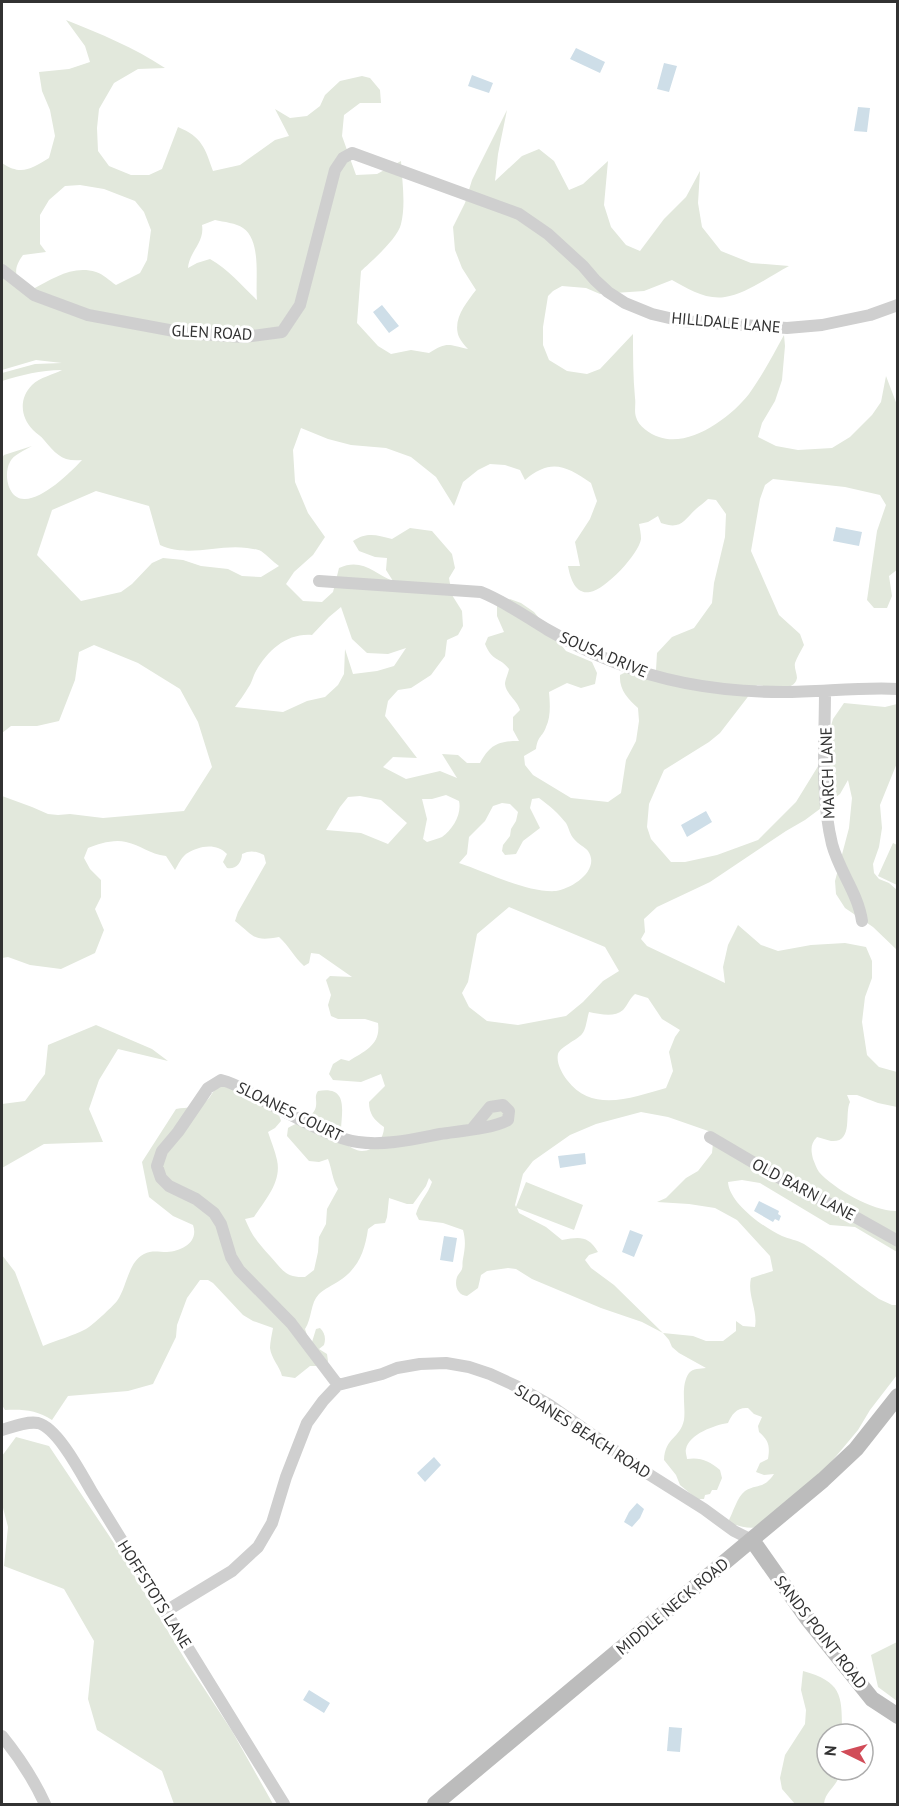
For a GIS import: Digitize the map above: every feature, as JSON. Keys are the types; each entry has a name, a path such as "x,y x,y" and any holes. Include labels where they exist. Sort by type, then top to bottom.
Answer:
{"main road":[{"name":"MIDDLE NECK ROAD","path":"435,1804 824,1480 856,1449 897,1396"},
{"name":"SANDS POINT ROAD","path":"752,1540 807,1618 872,1699 897,1716"}],"street":[{"name":"HILLDALE LANE","path":"346,156 355,154 519,214 548,234 608,292 625,303 652,314 682,321 787,328 822,325 870,315 897,305"},
{"name":"GLEN ROAD","path":"2,270 34,295 88,315 185,333 244,337 282,332 300,305 335,170 346,156"},
{"name":"SOUSA DRIVE","path":"319,581 481,592 499,599 583,649 615,663 663,679 697,686 743,691 897,689"},
{"name":"MARCH LANE","path":"825,691 825,808 833,846 860,908 862,921"},
{"name":"SLOANES COURT","path":"338,1385 291,1323 239,1270 231,1257 221,1224 214,1213 196,1200 169,1186 161,1178 157,1166 162,1151 208,1088 221,1080 232,1082 256,1097 323,1130 355,1142 404,1141 472,1129"},
{"name":"OLD BARN LANE","path":"710,1137 897,1242"},
{"name":"SLOANES BEACH ROAD","path":"338,1385 397,1368 420,1364 446,1363 490,1374 548,1404 655,1479 704,1509 734,1531 752,1540"},
{"path":"166,1611 232,1571 258,1547 273,1523 286,1478 307,1423 338,1385"},
{"name":"HOFFSTOTS LANE","path":"2,1430 27,1423 38,1423 47,1428 72,1457 284,1804"},
{"path":"2,1736 16,1753 45,1804"}],"shaded area":[{"path":"66,20 129,47 165,68 138,69 114,83 99,109 98,151 109,166 131,175 149,175 162,169 178,127 198,139 208,156 213,171 240,165 275,140 289,136 275,109 290,118 307,116 320,106 325,95 340,81 362,76 370,78 380,90 381,103 360,103 344,115 342,136 356,175 377,174 401,161 403,201 401,224 390,242 361,271 357,323 378,346 391,354 411,350 429,353 448,345 468,349 459,337 457,324 461,312 476,290 462,268 455,250 453,227 465,203 472,180 507,110 495,181 522,156 539,149 554,161 569,190 583,184 608,161 604,205 611,227 626,245 640,251 664,219 686,197 700,171 698,203 702,227 721,251 751,263 789,266 749,289 718,298 691,290 672,280 644,291 600,294 586,288 562,286 548,296 543,327 543,345 549,360 567,371 587,374 600,369 633,334 635,415 639,424 648,432 671,439 684,438 721,421 749,394 784,335 782,380 758,437 776,446 798,450 832,448 850,437 872,415 881,402 886,376 897,405 898,569 889,576 892,596 887,608 874,608 867,600 877,531 886,505 880,495 845,487 773,479 765,485 760,499 751,551 779,615 800,634 804,645 795,663 797,678 795,683 786,688 757,685 720,733 664,770 649,804 647,827 651,839 671,862 685,862 717,855 758,840 796,802 820,763 833,719 844,703 885,707 897,704 897,763 880,805 882,828 873,864 874,873 879,879 889,883 897,890 897,950 873,927 845,908 836,894 835,881 849,828 852,798 848,780 840,794 805,820 710,882 657,907 644,919 645,932 641,939 647,946 725,983 723,967 728,945 738,925 761,945 778,951 811,945 845,943 866,947 872,961 872,978 865,997 862,1022 867,1055 879,1067 897,1072 897,1107 857,1095 847,1095 850,1102 846,1133 838,1140 831,1141 817,1137 813,1142 812,1150 818,1170 834,1185 866,1204 897,1211 897,1252 855,1227 830,1225 760,1183 742,1180 728,1182 734,1198 757,1221 782,1236 804,1244 879,1299 897,1305 897,1375 858,1430 822,1473 761,1527 744,1527 728,1522 742,1494 763,1484 774,1474 764,1475 756,1472 760,1463 768,1459 769,1454 767,1441 759,1432 758,1426 762,1417 754,1414 748,1408 738,1410 728,1423 703,1431 688,1444 687,1459 701,1459 708,1462 720,1470 722,1478 717,1490 712,1490 710,1494 705,1495 704,1499 697,1499 680,1485 676,1475 664,1460 667,1447 684,1420 686,1378 692,1370 706,1368 679,1353 663,1333 642,1322 601,1308 532,1279 516,1269 487,1271 481,1275 478,1288 467,1296 461,1294 456,1284 457,1277 462,1270 465,1244 463,1230 443,1223 419,1220 416,1214 432,1182 429,1178 413,1204 389,1198 385,1223 375,1224 368,1229 363,1252 356,1265 346,1276 323,1290 316,1298 305,1329 312,1342 316,1329 320,1328 323,1332 325,1342 319,1349 327,1354 327,1366 310,1366 295,1378 282,1376 270,1348 273,1328 243,1315 213,1283 200,1280 187,1298 177,1325 176,1337 153,1384 128,1391 68,1396 52,1420 29,1411 5,1410 2,1405 2,1255 15,1272 43,1346 86,1329 102,1316 117,1301 134,1263 144,1254 178,1250 188,1244 194,1236 193,1225 173,1216 149,1197 142,1162 176,1109 204,1103 216,1089 222,1087 248,1095 279,1115 281,1121 268,1132 277,1160 275,1183 254,1217 245,1219 256,1239 281,1269 298,1277 305,1277 314,1270 319,1237 326,1224 327,1209 338,1189 328,1159 319,1162 309,1161 287,1136 288,1128 305,1119 315,1110 318,1091 328,1090 339,1096 341,1101 343,1143 360,1151 371,1149 384,1131 384,1127 377,1122 369,1106 369,1102 385,1086 381,1074 361,1082 333,1080 329,1074 333,1064 341,1059 349,1061 361,1054 377,1037 378,1023 365,1019 338,1019 331,1016 328,1005 331,995 326,980 330,976 352,977 319,954 311,953 309,963 304,966 279,937 259,938 250,934 235,921 266,863 264,855 256,852 242,854 235,867 227,868 223,862 227,854 223,850 207,846 201,847 186,854 175,870 166,856 126,842 111,842 88,848 84,858 90,869 101,880 101,897 95,909 104,930 95,953 61,969 30,965 8,957 2,958 2,796 48,814 58,815 103,818 184,811 212,767 198,722 180,689 138,663 94,645 79,652 75,680 59,721 37,726 11,726 2,733 2,458 4,455 32,446 12,459 7,473 11,491 19,498 25,499 48,490 82,460 69,460 56,453 29,425 24,413 23,402 32,385 62,370 39,372 2,381 2,373 35,364 62,363 36,360 2,370 2,163 15,169 26,170 49,158 55,136 39,72 69,69 90,62 85,46","holes":["80,185 104,189 135,201 144,212 151,230 147,260 140,273 116,285 99,273 87,270 63,274 33,289 18,284 16,269 23,255 46,252 40,244 40,215 49,200 65,186","215,220 237,225 249,234 255,251 257,300 229,273 210,259 188,268 202,231 202,225","301,428 328,439 351,445 386,448 411,457 436,477 454,506 463,482 490,464 505,465 520,470 525,480 543,469 551,467 566,469 591,483 597,501 590,519 575,542 580,566 568,566 577,588 590,592 604,585 628,562 639,546 641,539 639,524 658,516 661,523 677,525 708,499 716,500 726,514 725,537 714,583 712,603 694,628 672,637 657,653 656,670 628,671 620,675 623,690 638,708 639,721 636,741 626,760 621,793 608,802 571,798 533,775 525,765 524,756 536,749 548,723 549,692 567,683 581,688 595,684 597,673 592,662 566,651 534,612 510,599 497,605 497,616 504,632 488,637 485,644 493,657 509,669 505,684 520,710 513,717 513,730 519,741 495,745 480,763 467,763 458,755 442,754 457,778 440,771 406,779 383,767 393,757 417,758 385,716 388,701 398,690 411,688 431,675 445,656 447,640 458,635 463,626 462,611 452,595 449,578 455,568 452,554 432,531 410,528 392,539 363,536 353,541 359,551 375,557 387,558 386,570 393,581 361,565 347,565 339,568 333,592 322,602 303,601 286,584 294,572 313,555 325,537 308,513 295,482 293,450","96,491 149,506 160,545 171,549 192,551 236,547 254,549 261,551 279,566 261,577 242,576 228,569 163,558 152,563 121,592 81,601 37,555 52,510","341,607 352,639 367,653 388,654 406,648 394,666 353,674 345,649 344,674 338,685 325,697 307,701 283,712 235,707 266,656 286,640 312,635","446,795 459,801 456,821 442,837 427,842 423,839 427,819 422,799","360,796 381,800 407,823 388,844 361,833 326,830 348,797","539,798 554,810 566,823 577,842 588,851 591,865 583,877 570,887 556,891 533,889 459,863 467,854 469,837 485,821 493,806 502,803 510,804 518,812 510,836 503,845 502,851 505,855 516,854 523,841 540,828 530,808 532,799","509,907 605,947 619,971 603,981 566,1016 518,1025 487,1021 469,1007 462,993 468,982 477,934","635,994 648,998 662,1019 680,1030 669,1052 673,1071 666,1088 614,1100 589,1097 567,1080 561,1071 558,1054 583,1032 589,1012 615,1014 623,1010","641,1112 668,1117 714,1133 712,1153 698,1171 686,1178 666,1198 657,1202 715,1208 737,1220 770,1256 773,1271 751,1278 750,1290 755,1327 743,1326 736,1321 736,1331 723,1341 706,1341 693,1336 663,1333 614,1285 591,1268 585,1260 589,1255 598,1252 591,1243 583,1238 562,1240 546,1227 519,1213 517,1208 574,1230 583,1205 526,1182 516,1207 523,1174 533,1161 570,1135 596,1124"]},
{"path":"576,48 605,62 600,73 570,59"},
{"path":"664,63 677,66 669,92 657,89"},
{"path":"472,75 493,83 489,93 468,86"},
{"path":"858,107 870,108 867,132 854,131"},
{"path":"382,305 399,326 389,333 373,312"},
{"path":"836,527 862,532 859,546 833,541"},
{"path":"706,811 712,822 687,837 681,825"},
{"path":"893,843 897,845 897,885 878,876"},
{"path":"96,1025 152,1049 168,1061 118,1049 99,1080 89,1109 103,1142 44,1144 2,1168 2,1104 25,1101 45,1074 48,1045"},
{"path":"585,1153 586,1164 560,1168 558,1156"},
{"path":"759,1201 779,1211 778,1214 781,1216 779,1221 775,1219 773,1222 754,1211"},
{"path":"630,1230 643,1235 634,1257 622,1252"},
{"path":"444,1236 457,1238 453,1262 440,1260"},
{"path":"16,1437 49,1446 120,1552 186,1661 232,1731 273,1804 174,1804 162,1771 97,1730 88,1699 94,1641 64,1589 4,1566 8,1527 2,1504 2,1456"},
{"path":"434,1457 441,1465 425,1482 417,1473"},
{"path":"637,1503 644,1509 632,1527 624,1522"},
{"path":"897,1642 897,1701 878,1687 871,1655"},
{"path":"803,1671 826,1680 838,1692 840,1700 842,1722 815,1722 815,1782 836,1782 824,1804 795,1804 782,1789 780,1778 785,1755 805,1724 806,1710 801,1690"},
{"path":"309,1690 330,1703 324,1713 303,1700"},
{"path":"669,1727 682,1728 680,1752 667,1751"}]}
